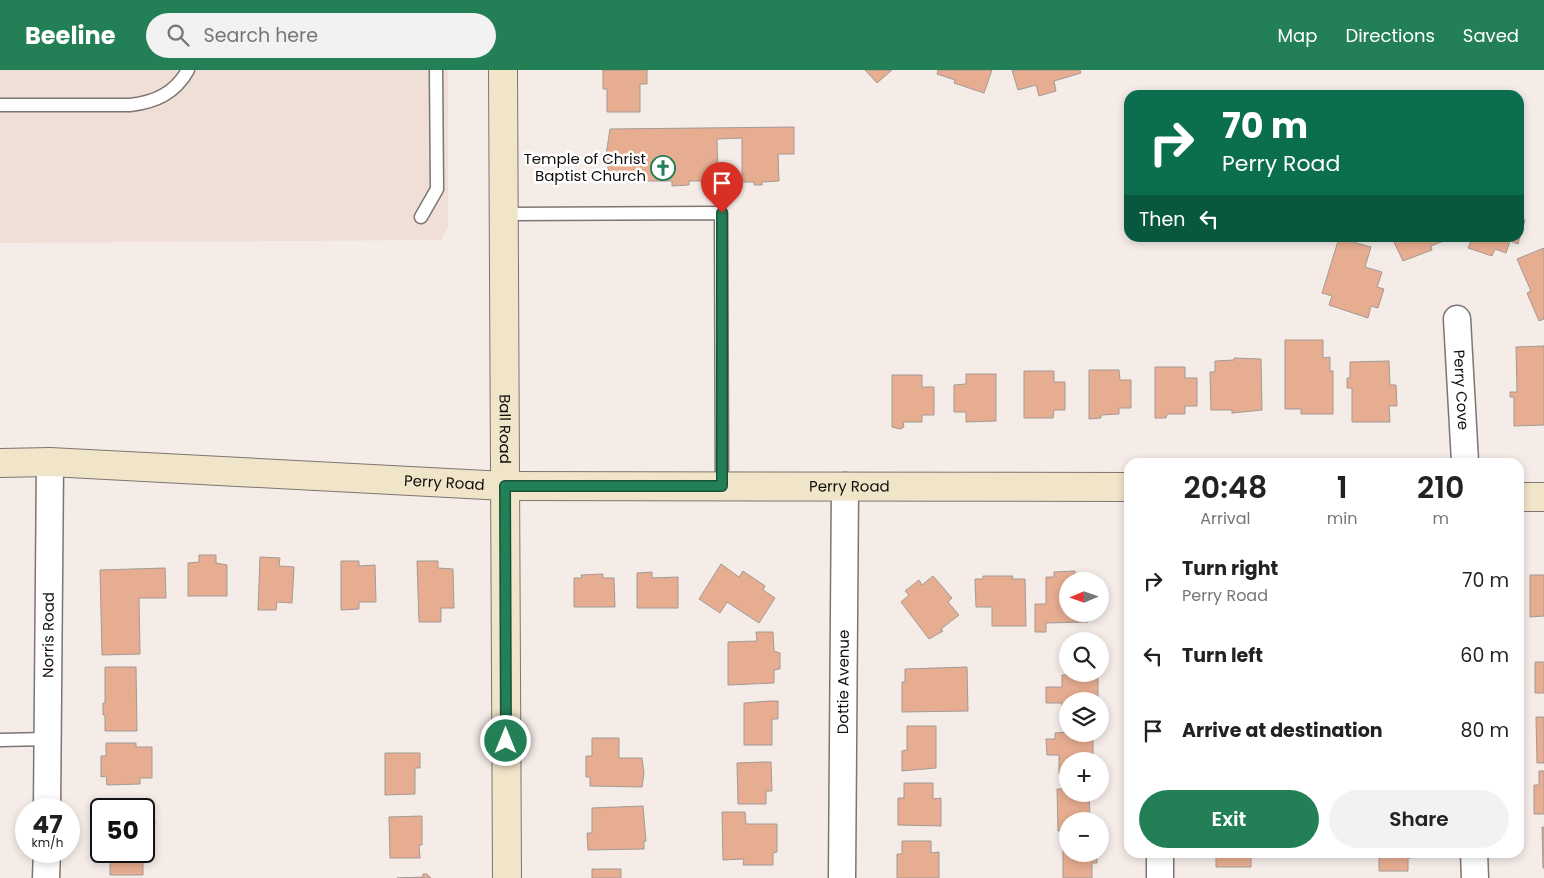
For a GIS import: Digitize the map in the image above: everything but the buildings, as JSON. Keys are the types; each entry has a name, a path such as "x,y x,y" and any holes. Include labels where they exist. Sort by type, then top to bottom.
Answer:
{"street":[{"name":"Ball Road","path":"503,70 507,878"},
{"name":"Perry Cove","path":"1457,319 1465,458"},
{"name":"Perry Road","path":"0,463 50,462 505,486 1124,487"},
{"name":"Norris Road","path":"47,798 50,462"},
{"name":"Dottie Avenue","path":"842,878 845,486"},
{"path":"1524,497 1544,497"},
{"path":"1160,858 1160,878"},
{"path":"1474,858 1475,878"},
{"path":"46,878 47,863"}],"lane":[{"path":"0,105 130,105 150,103 180,84 188,70"},
{"path":"421,217 436,189 436,70"},
{"path":"504,214 722,213 722,486"},
{"path":"0,740 48,739"}],"shaded area":[{"path":"0,70 448,70 448,228 441,240 0,243"}],"place":[{"name":"Temple of Christ Baptist Church","path":"663,168"}],"route":[{"path":"506,741 505,486 722,486 722,213"}]}
